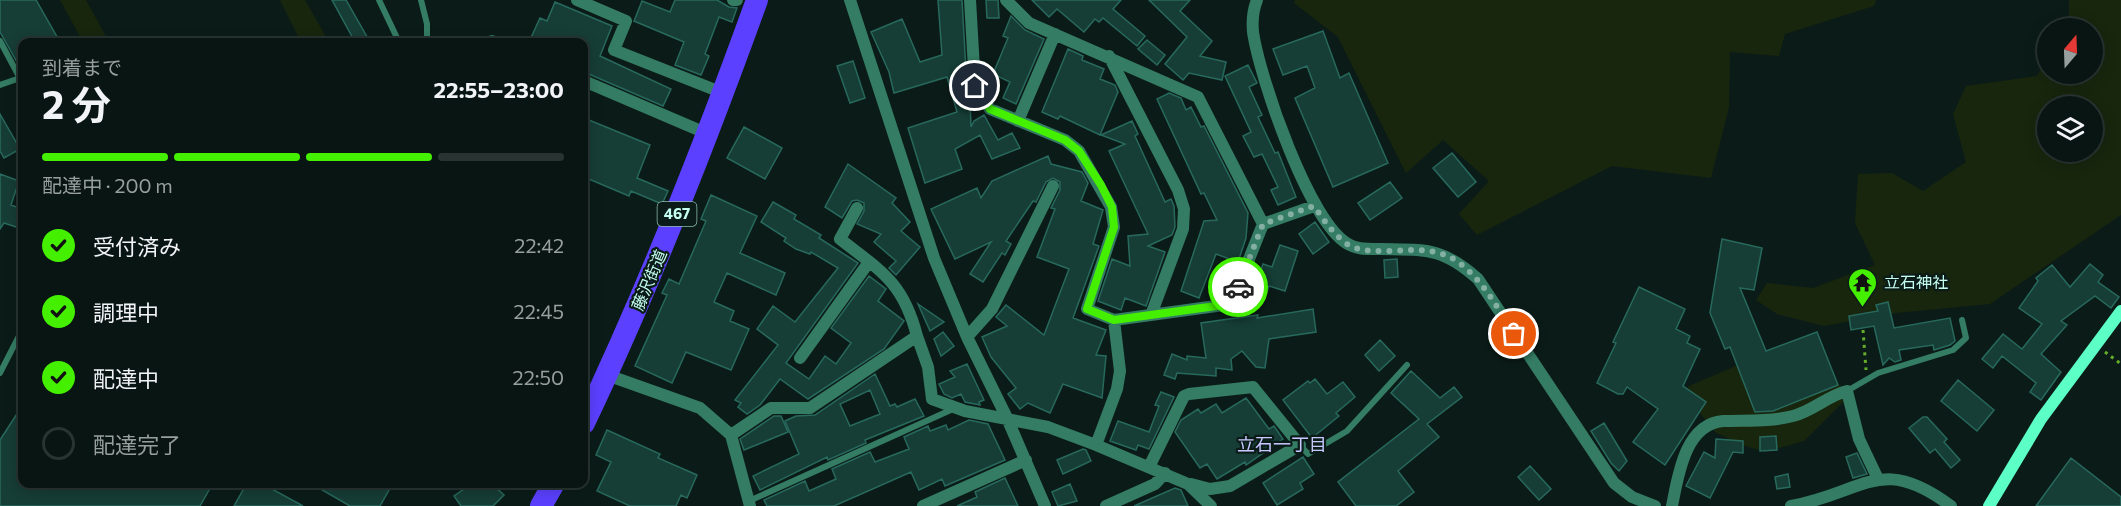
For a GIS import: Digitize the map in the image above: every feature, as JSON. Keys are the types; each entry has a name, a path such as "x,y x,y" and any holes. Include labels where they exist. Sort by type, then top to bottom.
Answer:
{"highway":[{"name":"藤沢街道","path":"588,415 674,222 757,0"},
{"path":"541,506 551,488"}],"street":[{"path":"577,0 626,21 614,50 723,93"},
{"path":"850,0 934,258 967,337 1007,418 1046,506"},
{"path":"970,0 975,86 990,109 1065,140 1079,151 1112,207 1114,227 1087,309 1114,320 1231,304 1263,224 1314,206"},
{"path":"1006,0 1029,23 1198,97 1263,224"},
{"path":"1257,0 1253,32 1267,88 1314,206 1334,234 1349,245 1364,249 1431,250 1457,261 1478,279 1599,464 1614,483 1632,496 1655,506"},
{"path":"1018,121 1054,34"},
{"path":"1109,57 1178,190 1184,209 1184,229 1151,315"},
{"path":"588,83 708,134"},
{"path":"967,337 992,309 1053,186"},
{"path":"857,208 840,239 897,286 910,308 928,367 932,399 955,408 1048,427 1188,483 1210,489 1230,486 1300,445 1253,387 1189,394 1184,396 1149,467"},
{"path":"800,358 868,262"},
{"path":"1989,506 2041,419 2121,311"},
{"path":"1096,445 1117,389 1120,370 1114,320"},
{"path":"731,435 771,408 810,408 917,336"},
{"path":"607,375 700,408 731,435 749,503"},
{"path":"1672,506 1690,445 1704,428 1721,422 1791,417 1808,411 1833,395 1847,391 1859,439 1878,479"},
{"path":"923,506 1026,460"},
{"path":"1106,506 1155,484 1165,473"},
{"path":"1791,506 1878,479 1898,478 1923,486 1951,506"},
{"path":"1188,483 1211,506"}],"lane":[{"path":"379,0 397,38"},
{"path":"421,0 427,24 427,38"},
{"path":"0,41 18,74"},
{"path":"0,85 18,81"},
{"path":"1847,391 1894,367 1953,350 1966,338 1962,320"},
{"path":"0,373 18,338"},
{"path":"1300,445 1308,454 1347,431 1407,365"},
{"path":"749,503 955,408"}],"path":[{"path":"1863,330 1866,381"},
{"path":"2096,345 2121,364"}],"green space":[{"path":"60,0 86,0 107,38 81,38"},
{"path":"280,0 305,0 327,38 299,38"},
{"path":"1295,0 1876,0 1874,6 1785,34 1779,56 1730,52 1729,107 1711,178 1612,166 1477,235 1459,214 1489,181 1443,140 1406,173 1338,37 1294,3"},
{"path":"2069,0 2121,0 2121,215 1990,304 1896,313 1824,326 1777,314 1756,300 1767,283 1813,288 1875,265 1855,223 1858,174 1892,173 1923,191 1966,162 1953,114 1966,86 2037,76 2037,84 2103,84 2103,18 2069,18"},
{"path":"1829,363 1846,399 1804,441 1766,452 1739,444 1715,432 1686,395 1689,386 1738,365"}],"building":[{"path":"0,0 36,0 58,38 18,38 18,64 0,32"},
{"path":"332,0 346,0 368,38 353,38"},
{"path":"675,0 717,0 729,7 737,8 732,22 719,17 705,54 709,56 701,75 675,65 684,42 634,21 642,1 670,12"},
{"path":"938,0 962,0 966,71 962,71 970,101 971,127 974,121 984,115 998,140 1012,133 1020,148 992,159 980,135 955,149 962,169 925,183 908,128 957,112 947,77 894,93 889,72 871,32 902,19 920,62 942,55"},
{"path":"986,0 998,0 999,18 987,18"},
{"path":"1032,0 1121,0 1113,9 1145,36 1137,46 1103,18 1099,22 1095,19 1084,32 1057,9 1049,17"},
{"path":"1149,0 1190,0 1180,11 1212,41 1200,56 1226,62 1222,80 1189,73 1183,80 1165,64 1187,37"},
{"path":"555,2 612,26 600,56 671,89 663,106 588,74 588,38 531,38 540,18 547,21"},
{"path":"1011,16 1025,30 1044,39 1016,104 1003,98 1010,82 993,74 1008,38 1003,36"},
{"path":"1323,31 1340,78 1349,73 1388,163 1333,187 1295,98 1315,88 1307,66 1283,75 1273,49"},
{"path":"1147,40 1165,55 1157,65 1138,49"},
{"path":"1068,49 1083,56 1082,60 1104,69 1100,79 1115,85 1118,92 1100,135 1060,116 1058,119 1042,112"},
{"path":"853,61 865,98 850,103 837,66"},
{"path":"1248,65 1257,83 1249,87 1262,115 1258,117 1275,153 1278,152 1296,197 1278,205 1271,190 1278,187 1262,154 1254,157 1243,136 1251,132 1225,76"},
{"path":"1169,93 1181,98 1186,110 1191,107 1201,127 1204,126 1248,213 1246,238 1238,262 1216,254 1199,298 1181,291 1204,221 1217,220 1204,193 1201,194 1157,99"},
{"path":"0,114 18,146 18,150 4,158 0,151"},
{"path":"588,120 650,145 637,178 668,191 662,204 631,191 629,196 588,179"},
{"path":"1132,121 1138,134 1135,136 1165,202 1171,199 1174,206 1175,227 1172,235 1148,246 1165,252 1146,306 1125,298 1121,310 1098,301 1112,259 1130,266 1128,236 1148,234 1109,151 1125,144 1101,135"},
{"path":"744,127 782,148 765,179 727,158"},
{"path":"1452,153 1476,182 1458,197 1433,168"},
{"path":"1048,156 1051,164 1082,172 1088,183 1081,201 1103,210 1093,244 1099,246 1073,318 1106,330 1096,355 1106,356 1102,398 1063,384 1050,413 1028,403 1020,409 1008,394 1016,388 991,357 982,337 1007,326 996,317 1006,305 1044,335 1069,269 1037,257 1055,209 1051,208 1060,190 1060,182 1053,178 1046,182 1036,202 1033,201 1006,241 1011,244 1005,255 1002,253 983,282 970,274 991,242 955,259 931,209 977,188 981,198 992,181"},
{"path":"848,164 896,198 892,203 910,222 901,231 920,247 896,275 889,268 896,261 874,242 881,234 857,224 864,211 864,203 857,200 852,201 842,218 825,207"},
{"path":"0,174 18,181 11,205 18,208 18,228 4,223 0,229"},
{"path":"1390,182 1402,198 1370,220 1358,203"},
{"path":"711,195 757,216 740,253 785,273 776,295 727,273 714,302 734,311 730,321 749,329 731,370 686,352 672,383 635,366 667,295 662,293 669,279 679,284 706,221 701,219"},
{"path":"773,202 796,215 794,219 821,235 819,238 858,263 786,363 809,379 825,356 836,364 851,343 831,328 869,276 886,289 878,301 904,321 884,349 808,399 780,379 760,405 747,414 738,407 741,403 735,400 778,345 757,329 773,306 795,322 838,268 811,252 810,254 796,249 784,241 786,238 761,222"},
{"path":"1315,222 1329,242 1313,254 1299,234"},
{"path":"1722,239 1762,248 1754,290 1740,288 1766,351 1817,332 1838,385 1773,411 1755,412 1730,347 1725,349 1710,313"},
{"path":"1280,245 1298,251 1285,291 1269,286 1267,292 1255,287 1263,264 1272,267"},
{"path":"1397,259 1398,277 1385,278 1384,260"},
{"path":"2090,264 2103,275 2098,282 2119,297 2111,308 2095,296 2061,321 2067,325 2041,354 2061,372 2041,400 2030,392 2036,383 2002,356 1993,368 1982,359 2003,334 2022,349 2042,324 2019,308 2038,281 2036,278 2052,265 2070,287"},
{"path":"1639,287 1685,309 1676,329 1690,336 1687,343 1700,349 1683,386 1706,402 1665,465 1633,442 1658,409 1627,387 1623,394 1618,394 1597,383"},
{"path":"1888,302 1894,328 1950,318 1955,341 1934,350 1933,345 1899,350 1901,360 1895,362 1889,358 1883,365 1874,326 1851,330 1849,316 1878,311 1876,305"},
{"path":"918,304 944,322 930,331"},
{"path":"1313,309 1316,332 1269,339 1265,368 1256,367 1242,351 1231,359 1232,370 1216,368 1216,376 1177,373 1175,379 1164,375 1172,354 1187,360 1187,356 1206,358 1201,323 1258,315 1257,318"},
{"path":"943,332 954,346 941,356 934,339"},
{"path":"1380,340 1395,356 1379,371 1365,355"},
{"path":"967,364 984,400 979,402 980,405 965,402 961,394 952,398 944,394 939,384 955,377 950,371"},
{"path":"1411,371 1440,398 1454,387 1462,397 1427,424 1439,437 1398,471 1414,492 1396,506 1356,506 1338,482 1419,419 1391,393"},
{"path":"875,374 890,406 895,404 897,407 915,399 924,416 865,440 866,443 828,460 827,457 760,490 753,476 799,454 785,421 796,416 815,415","holes":["870,390 880,414 850,426 840,404"]},
{"path":"1315,379 1327,394 1343,382 1355,397 1336,413 1339,416 1312,438 1283,400 1308,381 1310,383"},
{"path":"1958,380 1994,410 1977,431 1941,401"},
{"path":"1161,392 1174,397 1149,449 1138,445 1136,450 1110,441 1118,421 1149,432 1159,406 1155,405"},
{"path":"1246,398 1269,429 1274,426 1283,439 1246,465 1245,462 1217,479 1207,464 1200,468 1175,432 1181,420 1198,409 1201,413 1216,404 1222,413"},
{"path":"18,412 18,488 210,488 200,506 0,506 0,440"},
{"path":"774,416 781,416 788,432 744,450 740,439"},
{"path":"1923,417 1927,417 1947,439 1944,442 1960,460 1951,468 1935,449 1930,453 1909,428"},
{"path":"969,420 988,424 1005,460 945,486 942,479 919,490 911,472 834,506 767,506 764,500 805,481 809,491 836,479 832,469 870,452 875,462 909,449 904,437 928,426 930,431 946,425 948,430"},
{"path":"1604,423 1627,461 1619,471 1611,463 1591,431"},
{"path":"607,430 660,454 658,458 697,475 687,498 681,495 676,506 630,506 597,491 611,462 596,455"},
{"path":"1776,436 1777,450 1760,451 1760,437"},
{"path":"1716,439 1743,441 1743,453 1733,452 1710,498 1686,486 1704,452 1715,458"},
{"path":"1083,449 1086,450 1091,461 1063,474 1057,460"},
{"path":"1857,453 1867,474 1853,478 1846,457"},
{"path":"1303,457 1314,474 1300,483 1303,489 1277,505 1263,483"},
{"path":"2071,458 2121,497 2121,506 2036,506"},
{"path":"1530,466 1551,489 1539,500 1518,477"},
{"path":"1788,474 1790,487 1777,489 1775,477"},
{"path":"1005,478 1018,506 957,506 977,497 975,492"},
{"path":"1070,484 1077,501 1058,506 1052,492"},
{"path":"244,488 270,488 303,506 234,506"},
{"path":"319,488 390,488 380,506 350,506"},
{"path":"466,488 496,488 504,495 493,506 461,506 454,496"},
{"path":"1175,488 1181,490 1188,506 1134,506"}],"way so far":[{"path":"1238,287 1263,224 1314,206 1334,234 1349,245 1364,249 1431,250 1457,261 1478,279 1514,334"}],"place":[{"name":"立石神社","path":"1863,308"}],"district":[{"name":"立石一丁目","path":"1282,445"}],"route":[{"path":"975,86 990,109 1065,140 1079,151 1101,185 1112,207 1114,227 1087,309 1114,320 1231,304 1238,287"}]}
